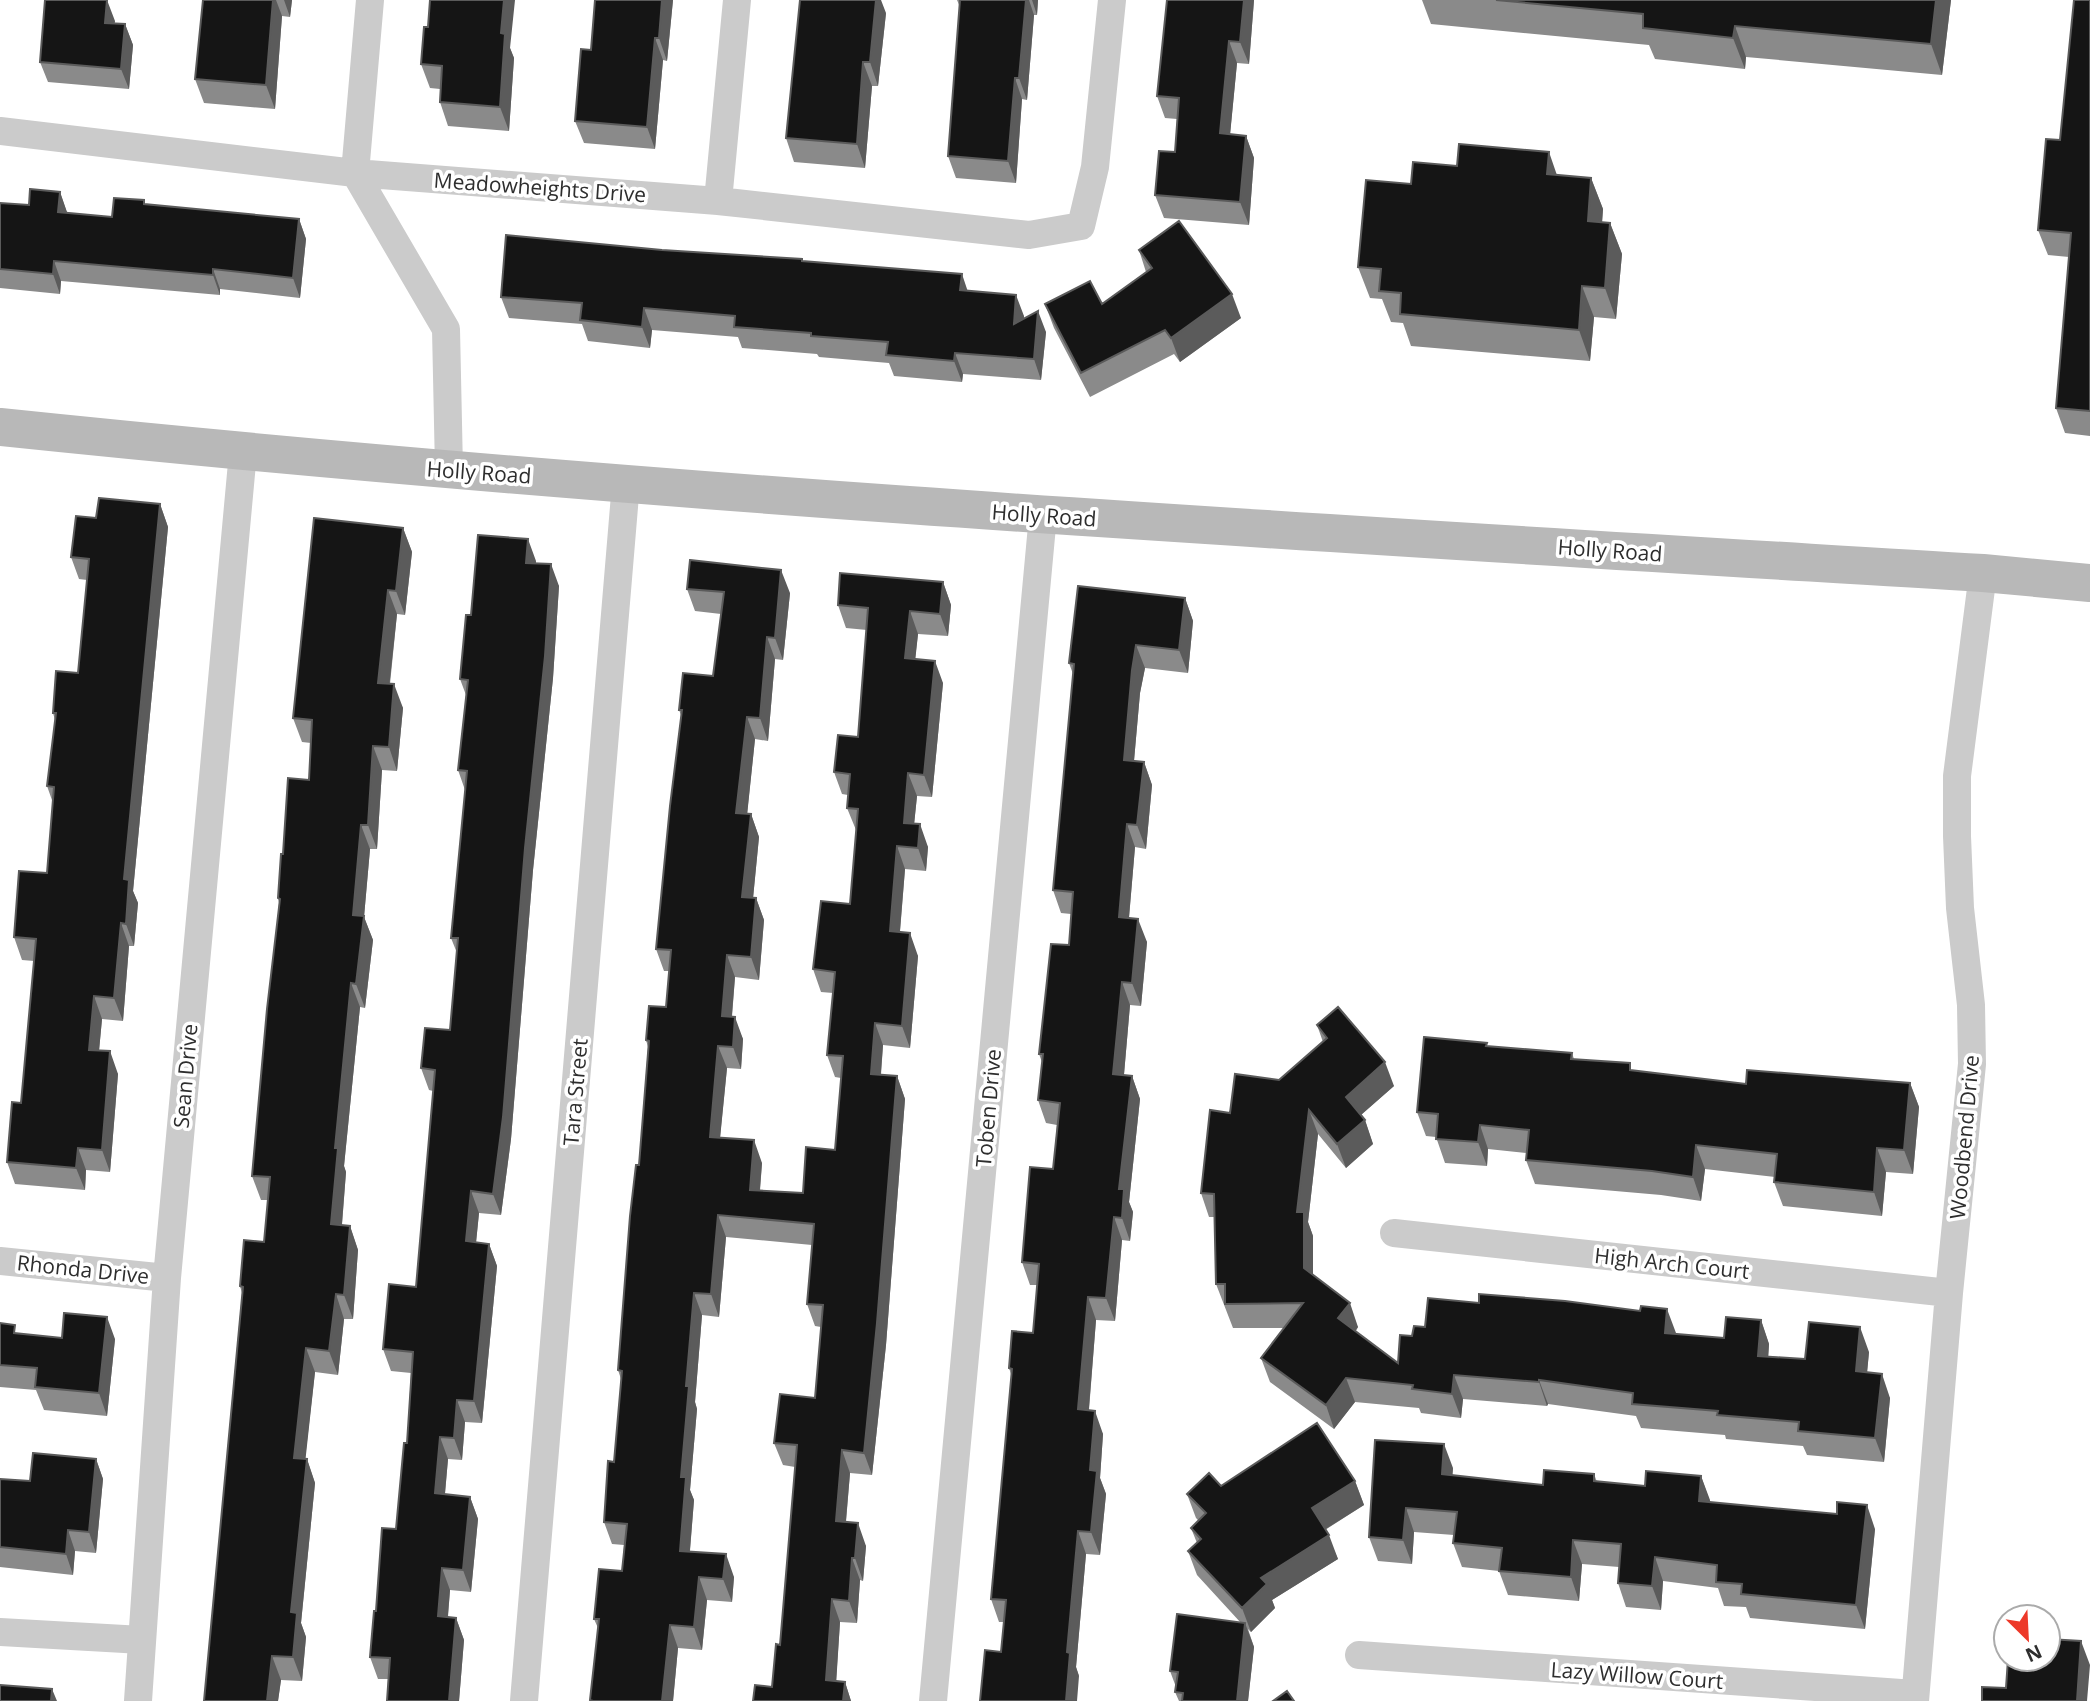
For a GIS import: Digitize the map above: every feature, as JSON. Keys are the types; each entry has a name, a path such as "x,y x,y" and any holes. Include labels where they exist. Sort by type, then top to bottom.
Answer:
{"main road":[{"name":"Holly Road","path":"0,427 449,470 1042,515 1983,573 2090,583"}],"street":[{"path":"370,0 355,173 446,330 449,470"},
{"path":"718,201 737,0"},
{"name":"Meadowheights Drive","path":"0,131 355,173 718,201 1029,235 1081,226 1095,167 1112,0"},
{"name":"Sean Drive","path":"138,1701 167,1278 243,452"},
{"name":"Tara Street","path":"524,1701 626,483"},
{"name":"Toben Drive","path":"933,1701 1042,515"},
{"name":"Woodbend Drive","path":"1915,1698 1972,1064 1971,1005 1959,884 1957,776 1983,573"},
{"name":"High Arch Court","path":"1394,1233 1950,1293"},
{"name":"Rhonda Drive","path":"0,1261 167,1278"},
{"path":"0,1632 142,1640"},
{"name":"Lazy Willow Court","path":"1359,1655 1915,1698"}],"building":[{"path":"45,0 107,0 105,23 125,24 121,69 40,62"},
{"path":"203,0 273,0 266,85 195,79"},
{"path":"430,0 504,0 501,33 505,34 500,107 440,102 442,66 421,64 424,27 428,27"},
{"path":"595,0 662,0 659,38 655,38 647,127 575,121 581,49 591,50"},
{"path":"800,0 876,0 870,62 863,62 857,144 786,138"},
{"path":"960,0 1026,0 1019,78 1015,78 1008,161 948,156"},
{"path":"1167,0 1244,0 1240,42 1229,41 1220,133 1246,136 1240,202 1155,195 1159,151 1175,152 1179,98 1157,96"},
{"path":"1496,0 1936,0 1931,44 1735,26 1733,38 1643,28 1643,14"},
{"path":"2074,0 2090,0 2090,411 2056,408 2071,233 2038,230 2046,139 2060,140"},
{"path":"1459,144 1549,152 1547,174 1591,178 1588,221 1610,223 1605,288 1582,286 1579,330 1400,314 1401,293 1379,291 1381,269 1358,267 1366,180 1411,184 1413,162 1457,166"},
{"path":"30,189 60,192 58,212 112,217 114,198 144,200 144,204 299,219 293,278 213,269 213,275 54,261 53,274 0,269 0,203 29,205"},
{"path":"1179,221 1232,294 1171,338 1165,330 1081,373 1045,304 1090,281 1102,304 1152,268 1139,250"},
{"path":"506,235 962,274 960,290 1016,295 1014,324 1038,311 1034,359 955,353 954,361 886,355 888,342 734,327 735,316 644,308 642,327 580,320 582,303 501,297"},
{"path":"99,498 160,504 124,879 129,880 126,924 121,923 114,998 94,996 89,1050 110,1051 102,1150 78,1148 76,1168 7,1162 12,1102 21,1103 36,939 14,937 19,871 47,873 54,787 47,786 56,713 53,713 56,671 78,673 89,559 71,557 76,516 96,518"},
{"path":"314,518 403,528 396,591 388,590 378,683 394,684 389,747 373,746 368,825 361,825 353,915 364,916 356,984 351,983 335,1148 338,1148 331,1224 350,1226 344,1295 336,1294 329,1351 306,1348 294,1458 307,1459 291,1612 297,1613 293,1657 272,1656 267,1701 204,1701 243,1287 240,1286 244,1240 264,1242 270,1177 252,1176 280,899 288,778 309,780 312,720 293,718"},
{"path":"478,535 528,539 526,563 551,564 545,656 525,848 503,1117 493,1194 471,1191 466,1241 489,1244 474,1401 457,1400 454,1438 440,1437 435,1493 470,1497 463,1570 442,1568 438,1616 456,1618 449,1701 387,1701 390,1658 370,1657 382,1528 396,1529 404,1443 407,1443 413,1352 383,1349 389,1284 416,1287 435,1070 421,1068 425,1028 450,1030 458,938 451,938 467,771 458,770 468,680 460,679 466,615 471,615"},
{"path":"690,560 781,570 775,638 767,637 760,718 747,717 736,813 751,814 742,897 756,898 751,957 727,955 722,1016 735,1017 733,1047 718,1046 710,1137 754,1140 750,1190 803,1193 806,1147 835,1150 843,1056 827,1055 835,972 813,969 821,901 850,904 858,809 847,808 850,774 834,772 838,735 858,737 868,608 838,605 840,573 943,582 940,614 910,611 905,658 935,661 924,775 908,773 904,823 920,824 918,848 897,846 890,931 910,933 902,1026 875,1023 871,1074 897,1076 864,1453 842,1450 836,1521 858,1523 849,1601 832,1599 826,1680 845,1682 843,1701 753,1701 755,1685 772,1687 776,1644 780,1645 797,1445 774,1443 780,1394 815,1398 823,1305 807,1304 814,1224 718,1215 711,1294 694,1293 681,1477 686,1477 680,1551 726,1554 723,1579 699,1577 694,1627 670,1625 662,1701 590,1700 599,1619 594,1619 599,1569 622,1571 627,1524 604,1522 608,1461 614,1462 622,1371 618,1370 630,1216 636,1165 639,1165 649,1041 646,1040 649,1006 666,1007 671,950 656,949 682,710 679,710 683,673 713,676 724,592 687,589"},
{"path":"1078,586 1185,598 1179,650 1136,645 1132,670 1124,760 1144,762 1137,825 1127,824 1119,917 1138,919 1132,983 1122,982 1113,1074 1132,1076 1119,1189 1124,1189 1122,1218 1114,1217 1106,1298 1088,1297 1078,1409 1095,1411 1090,1470 1097,1471 1091,1532 1078,1531 1067,1652 1070,1653 1066,1701 980,1701 985,1650 1001,1652 1006,1600 991,1599 1012,1369 1009,1368 1012,1331 1033,1333 1039,1264 1022,1262 1030,1167 1053,1169 1060,1103 1038,1100 1043,1054 1039,1054 1051,944 1069,945 1073,892 1053,890 1074,664 1069,663"},
{"path":"1338,1007 1385,1062 1346,1097 1365,1120 1337,1144 1309,1110 1297,1212 1304,1212 1304,1268 1350,1303 1338,1318 1398,1363 1400,1335 1412,1336 1414,1326 1425,1327 1428,1298 1479,1303 1479,1294 1640,1311 1641,1306 1667,1309 1665,1333 1724,1338 1726,1317 1761,1320 1758,1356 1805,1359 1809,1322 1860,1327 1856,1371 1882,1374 1875,1438 1798,1431 1799,1422 1717,1415 1718,1411 1632,1404 1633,1393 1539,1380 1454,1375 1452,1394 1412,1389 1413,1385 1346,1378 1326,1405 1261,1358 1303,1303 1225,1304 1225,1284 1216,1284 1214,1194 1201,1193 1210,1110 1230,1113 1235,1074 1279,1080 1327,1038 1317,1025"},
{"path":"1424,1037 1487,1043 1486,1046 1572,1053 1571,1059 1630,1063 1630,1070 1746,1084 1747,1070 1910,1083 1904,1150 1877,1148 1874,1192 1774,1182 1777,1154 1696,1145 1693,1177 1526,1160 1529,1130 1480,1125 1478,1142 1436,1139 1438,1114 1417,1112"},
{"path":"64,1313 107,1317 99,1393 35,1387 37,1368 0,1365 0,1323 15,1325 14,1333 62,1338"},
{"path":"1317,1423 1355,1481 1312,1508 1329,1535 1261,1578 1267,1584 1242,1608 1188,1551 1201,1539 1191,1528 1206,1513 1187,1494 1209,1473 1221,1486"},
{"path":"1375,1440 1444,1444 1442,1474 1543,1485 1544,1470 1594,1474 1594,1481 1645,1486 1646,1471 1701,1476 1699,1501 1837,1514 1837,1502 1867,1505 1856,1605 1741,1594 1742,1584 1716,1582 1717,1565 1655,1557 1652,1586 1618,1583 1621,1544 1573,1540 1571,1577 1499,1571 1502,1548 1453,1543 1457,1512 1406,1508 1403,1540 1369,1537"},
{"path":"33,1453 96,1459 89,1532 68,1530 66,1554 0,1547 0,1479 30,1481"},
{"path":"1177,1614 1245,1623 1237,1701 1182,1701 1183,1693 1175,1692 1178,1672 1170,1671"},
{"path":"2062,1640 2081,1641 2077,1701 1982,1701 1982,1687 2006,1688 2007,1673 2062,1673"},
{"path":"0,1685 52,1689 51,1701 0,1701"},
{"path":"1287,1691 1294,1701 1273,1701"}]}
